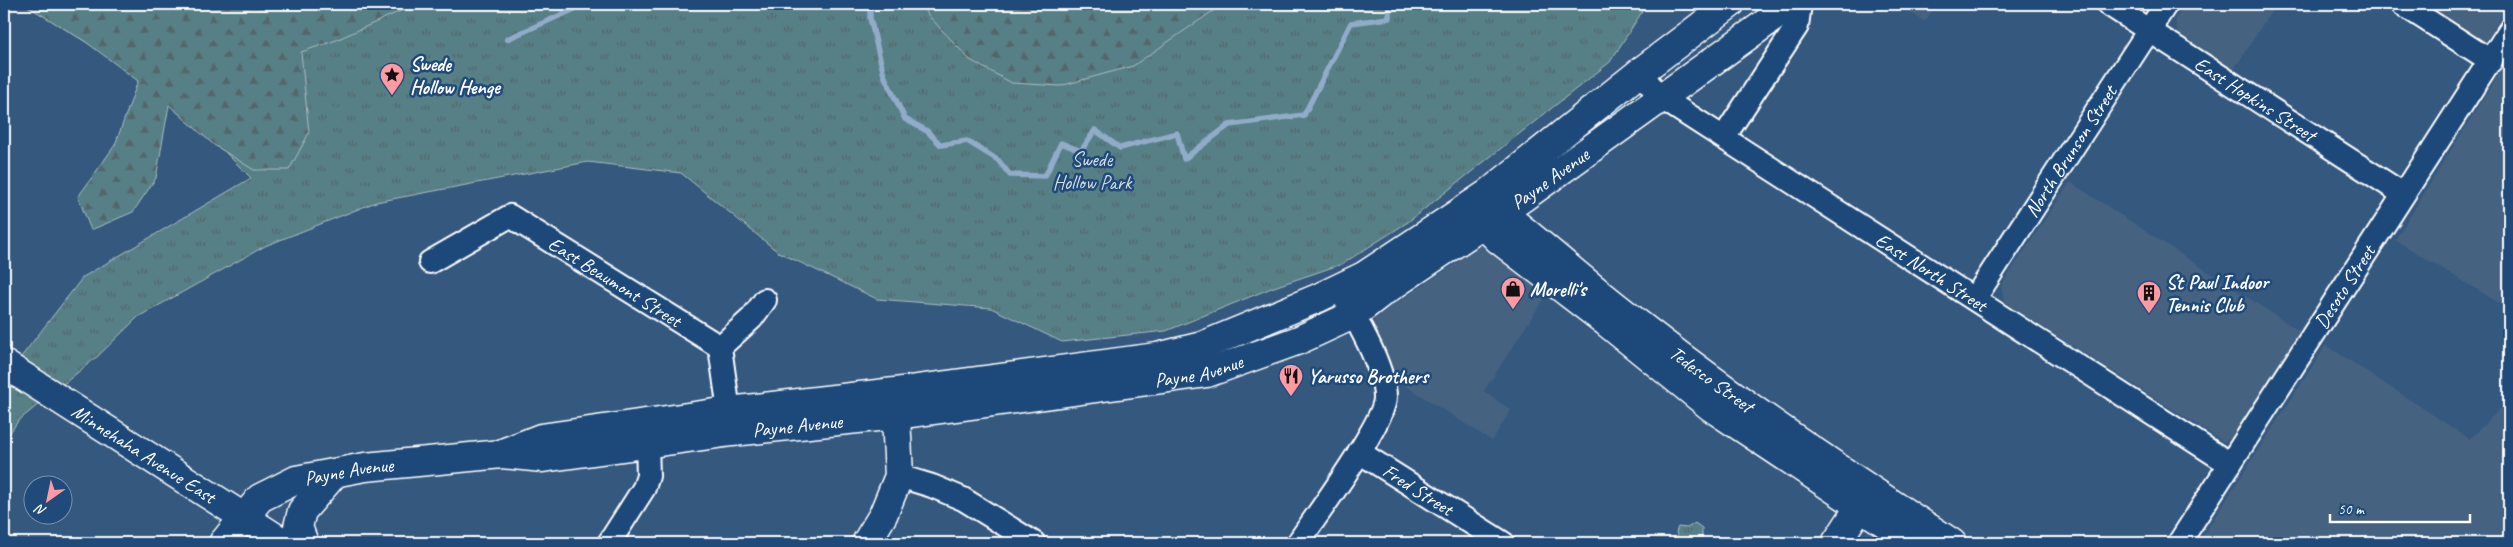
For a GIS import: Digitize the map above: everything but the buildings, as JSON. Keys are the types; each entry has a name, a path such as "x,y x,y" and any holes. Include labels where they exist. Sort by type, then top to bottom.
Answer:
{"street":[{"name":"Payne Avenue","path":"502,454 542,438 731,422 896,403 1207,373 1299,340 1353,315 1484,210 1640,72 1730,4"},
{"name":"Payne Avenue","path":"896,403 1178,353 1244,329 1339,288 1484,210 1660,97 1792,4"},
{"path":"1724,137 1797,26 1800,4"},
{"name":"East Hopkins Street","path":"2108,4 2403,194"},
{"name":"North Brunson Street","path":"1975,298 2166,4"},
{"path":"2402,4 2491,61"},
{"name":"Desoto Street","path":"2179,543 2509,31"},
{"name":"East North Street","path":"1640,72 1660,97 1975,298 2230,464"},
{"name":"Tedesco Street","path":"1484,210 1723,388 1865,499 1915,543"},
{"name":"East Beaumont Street","path":"430,262 510,216 720,346"},
{"path":"1298,543 1359,452 1385,406 1386,395 1379,369 1339,288"},
{"path":"731,422 720,346 752,318 765,300"},
{"name":"Minnehaha Avenue East","path":"4,364 284,543"},
{"path":"866,543 882,515 898,476 896,403"},
{"name":"Payne Avenue","path":"223,543 260,498 296,480 365,467 502,454 543,458 647,443 731,422"},
{"path":"609,543 644,488 648,476 647,443"},
{"name":"Fred Street","path":"1359,452 1503,543"},
{"path":"304,543 298,527 302,511 334,474"},
{"path":"898,476 932,486 963,499 1034,543"},
{"path":"1836,543 1865,499"},
{"name":"Tedesco Street","path":"1865,499 1952,543"}],"shaded area":[{"path":"1897,4 1936,4 1925,22"},
{"path":"2185,4 2276,4 2233,71 2178,35 2175,19"},
{"path":"2409,4 2509,4 2481,50"},
{"path":"2504,65 2509,69 2509,313 2507,308 2395,240"},
{"name":"St Paul Indoor Tennis Club","path":"2070,182 2301,332 2231,438 2224,442 2005,303 2001,286"},
{"path":"1486,242 1551,288 1484,391 1511,410 1492,441 1398,381 1374,324 1374,312 1385,304 1398,302 1459,261 1463,251 1475,243"},
{"path":"2326,345 2470,439 2509,400 2509,543 2198,543"}],"green space":[{"path":"24,4 416,4 334,41 301,52 309,133 289,170 254,170 214,145 169,105 156,178 133,212 91,230 78,197 115,145 138,81 86,42"},
{"name":"Swede Hollow Park","path":"25,4 1647,4 1610,62 1408,222 1342,264 1274,287 1166,331 1062,342 991,308 877,299 778,252 681,173 588,162 376,202 265,246 138,317 98,356 18,421 4,442 4,379 83,277 251,178 163,90"},
{"path":"923,4 1223,4 1133,66 1060,86 1012,83 970,60 928,15"},
{"path":"1695,523 1702,528 1702,537 1699,543 1680,543 1676,532 1678,527 1687,528"}],"waterway":[{"path":"507,39 586,4"},
{"path":"870,4 870,18 884,75 905,119 927,131 941,145 967,141 998,160 1010,175 1045,176 1061,143 1081,151 1095,130 1120,148 1177,133 1184,159 1229,125 1304,115 1351,23 1389,18 1389,4"}],"place":[{"name":"Swede Hollow Henge","path":"392,96"},
{"name":"Morelli's","path":"1513,310"},
{"name":"St Paul Indoor Tennis Club","path":"2149,314"},
{"name":"Yarusso Brothers","path":"1291,397"}]}
